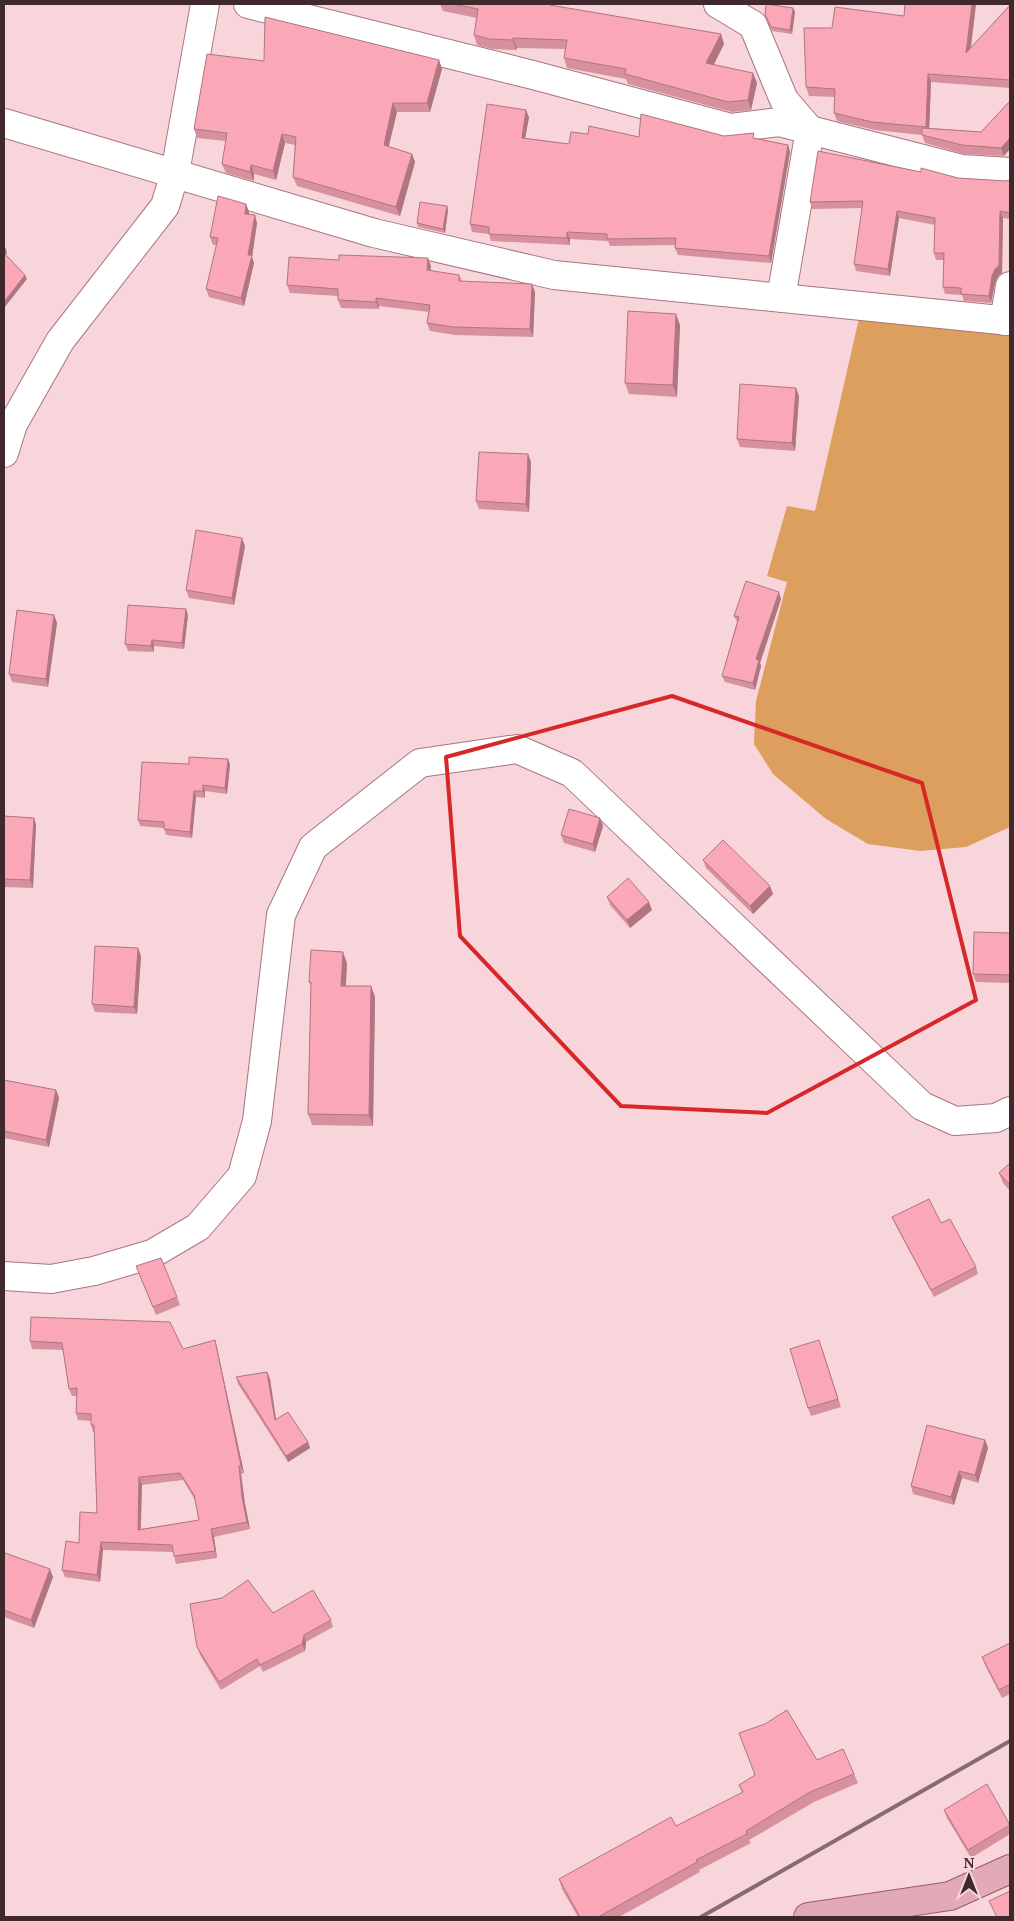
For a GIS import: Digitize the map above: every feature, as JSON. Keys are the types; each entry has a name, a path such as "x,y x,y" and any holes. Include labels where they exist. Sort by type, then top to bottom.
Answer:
{"main road":[{"path":"808,1917 950,1896 1010,1868"}],"street":[{"path":"4,453 13,424 60,341 165,206 176,173 205,4"},
{"path":"248,4 533,75 732,128 779,122 962,169 1010,172"},
{"path":"718,4 753,25 784,100 810,130"},
{"path":"4,124 374,232 554,275 1007,321 1010,286"},
{"path":"781,298 810,130"},
{"path":"4,1276 51,1279 94,1271 152,1254 198,1227 242,1176 257,1121 281,915 313,847 420,763 517,749 572,773 922,1106 955,1121 996,1118 1010,1111"}],"highlighted area":[{"path":"672,696 922,783 976,1000 767,1113 621,1106 460,936 446,757"}],"shaded area":[{"path":"860,314 1010,331 1010,827 966,847 920,851 868,844 826,819 773,774 754,744 756,701 787,582 767,576 787,506 815,511"}],"building":[{"path":"453,4 550,4 721,34 706,63 753,73 748,100 728,102 625,74 626,69 564,58 567,40 489,39 474,35 478,9"},
{"path":"766,4 793,8 790,30 771,27 765,14"},
{"path":"905,4 972,4 966,53 1010,5 1010,80 928,74 926,127 872,122 834,113 835,89 806,87 804,28 832,28 835,7 904,16"},
{"path":"265,17 439,60 427,103 393,103 384,145 412,154 396,207 293,177 296,137 282,134 273,171 251,165 250,172 222,164 227,133 194,129 207,54 264,61"},
{"path":"1010,101 1010,138 1001,148 962,145 922,135 922,128 981,132"},
{"path":"487,104 526,110 522,138 569,144 571,132 588,134 589,126 639,137 641,114 724,136 754,133 753,138 788,145 769,256 675,248 676,238 607,239 607,234 567,232 567,238 489,234 489,227 470,224"},
{"path":"818,151 921,172 921,168 958,178 1010,180 1010,213 1000,211 999,266 995,269 992,276 989,296 961,294 961,288 943,287 944,253 934,253 935,218 897,211 888,269 854,264 863,201 810,202"},
{"path":"218,196 246,204 245,214 255,215 248,255 252,255 241,298 206,289 218,238 210,237"},
{"path":"420,202 447,206 443,229 417,223"},
{"path":"4,253 25,275 4,302"},
{"path":"339,255 428,258 427,270 459,275 459,281 532,284 530,329 453,327 427,323 430,305 376,298 376,302 338,300 338,289 287,285 289,257 339,260"},
{"path":"628,311 676,314 673,385 625,383"},
{"path":"740,384 796,388 792,443 737,439"},
{"path":"479,452 528,454 526,504 476,501"},
{"path":"196,530 242,538 232,598 186,590"},
{"path":"746,581 779,592 756,659 759,660 753,683 722,676 739,617 734,616"},
{"path":"128,605 186,609 182,643 152,640 151,646 125,644"},
{"path":"17,610 54,615 46,679 9,674"},
{"path":"189,757 228,759 225,788 203,785 203,791 194,791 190,832 164,829 164,822 138,820 142,762 189,764"},
{"path":"569,809 600,818 593,844 561,835"},
{"path":"4,816 34,818 30,880 4,879"},
{"path":"723,840 770,886 750,906 703,860"},
{"path":"628,878 649,902 627,920 607,897"},
{"path":"974,932 1010,933 1010,975 973,974"},
{"path":"95,946 138,948 134,1007 92,1004"},
{"path":"311,950 343,952 341,986 371,986 369,1115 308,1114"},
{"path":"4,1080 56,1090 46,1140 4,1131"},
{"path":"1010,1163 1010,1185 999,1173"},
{"path":"929,1199 941,1223 950,1219 976,1267 931,1290 892,1217"},
{"path":"161,1258 177,1297 153,1307 136,1266"},
{"path":"31,1317 170,1322 183,1349 215,1340 241,1466 239,1466 242,1497 247,1522 211,1529 215,1551 174,1556 172,1545 101,1542 97,1575 62,1570 66,1541 79,1543 80,1512 97,1513 94,1425 91,1425 91,1414 76,1413 77,1388 69,1389 62,1343 30,1341","holes":["180,1473 194,1495 199,1520 138,1530 139,1477"]},
{"path":"819,1340 838,1399 808,1408 790,1349"},
{"path":"267,1372 275,1420 288,1412 308,1442 286,1456 236,1377"},
{"path":"927,1425 985,1440 975,1475 959,1471 951,1497 911,1486"},
{"path":"5,1553 50,1569 31,1620 4,1610"},
{"path":"248,1580 273,1613 313,1590 331,1620 304,1635 302,1644 260,1665 257,1659 219,1682 197,1647 190,1604 222,1598"},
{"path":"1010,1643 1010,1684 999,1690 982,1657"},
{"path":"787,1710 817,1760 843,1749 854,1774 810,1792 746,1831 747,1834 696,1860 697,1862 598,1917 580,1917 559,1879 671,1817 676,1826 743,1792 739,1785 755,1775 739,1733 765,1724"},
{"path":"987,1784 1010,1825 968,1850 944,1810"},
{"path":"1010,1891 1010,1917 997,1917 989,1901"}],"railway":[{"path":"701,1917 1010,1741"}]}
